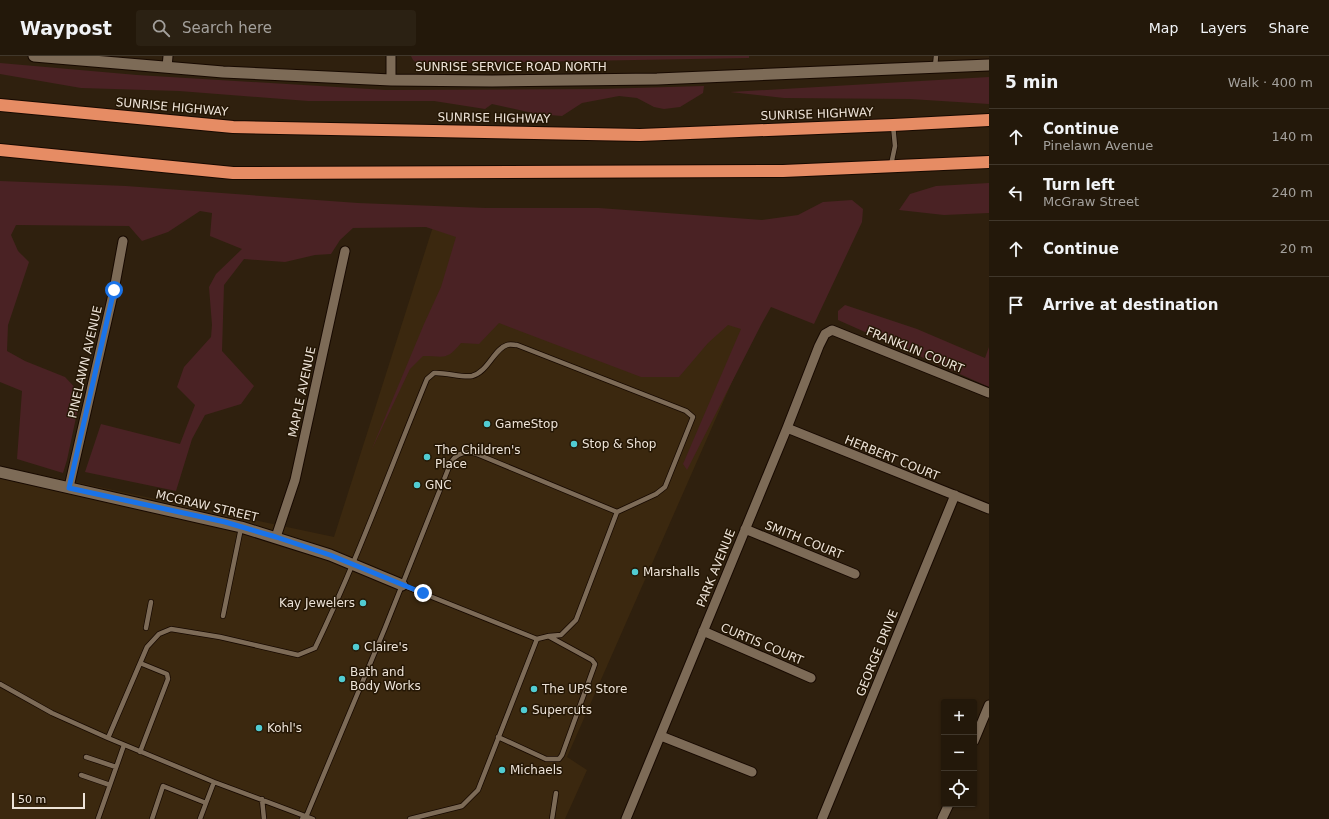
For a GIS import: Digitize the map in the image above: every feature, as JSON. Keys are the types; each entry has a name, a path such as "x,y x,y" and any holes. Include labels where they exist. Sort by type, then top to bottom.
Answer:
{"highway":[{"name":"SUNRISE HIGHWAY","path":"0,105 241,128 640,135 989,120"},
{"path":"0,150 232,173 775,171 989,162"}],"street":[{"name":"SUNRISE SERVICE ROAD NORTH","path":"34,56 223,72 391,80 492,81 657,79 936,62 989,65"},
{"path":"167,67 168,56"},
{"path":"391,56 391,80"},
{"name":"PINELAWN AVENUE","path":"69,488 114,290 123,241"},
{"name":"MAPLE AVENUE","path":"276,537 295,480 345,251"},
{"name":"FRANKLIN COURT","path":"832,330 989,393"},
{"name":"PARK AVENUE","path":"626,819 787,428 819,346 825,334 832,330"},
{"name":"HERBERT COURT","path":"787,428 989,509"},
{"name":"MCGRAW STREET","path":"0,472 241,527 330,555 402,585"},
{"name":"GEORGE DRIVE","path":"822,819 954,495"},
{"name":"SMITH COURT","path":"745,529 855,574"},
{"name":"CURTIS COURT","path":"703,631 811,678"},
{"path":"976,735 989,705"},
{"path":"661,736 752,772"},
{"path":"942,819 947,807"}],"lane":[{"path":"891,166 895,146 893,125"},
{"path":"108,738 147,647 159,634 171,629 220,637 298,655 315,648 335,606 427,379 434,373 444,372 460,376 472,376 485,368 499,350 507,345 517,345 686,411 693,417 665,487 656,494 617,512 576,620 561,636 549,636 537,639 402,585"},
{"path":"304,818 385,628 451,462 454,458 466,452 477,454 617,512"},
{"path":"223,616 241,527"},
{"path":"146,628 151,602"},
{"path":"498,736 546,759 559,759 562,755 596,664 549,636"},
{"path":"410,819 462,806 478,790 537,639"},
{"path":"140,663 167,674 168,679 140,752"},
{"path":"0,684 52,713 140,752 214,782 262,799 304,818 313,819"},
{"path":"98,819 124,745"},
{"path":"86,757 116,767"},
{"path":"81,775 110,785"},
{"path":"200,819 214,782"},
{"path":"152,819 164,786 206,803"},
{"path":"552,819 556,793"},
{"path":"262,799 264,819"}],"shaded area":[{"path":"411,56 749,56 749,58 418,64"},
{"path":"0,63 137,75 386,90 599,89 704,86 703,93 680,107 664,109 654,107 637,98 619,96 582,103 562,116 537,114 492,104 485,109 434,101 308,101 179,91 81,88 0,74"},
{"path":"989,77 989,104 910,99 784,98 730,92"},
{"path":"0,181 126,186 358,203 486,208 599,208 762,220 798,215 823,202 852,200 863,209 862,222 814,324 771,307 687,470 683,464 741,329 728,325 708,343 679,377 641,377 499,323 479,344 461,343 452,353 441,357 423,356 410,369 371,451 441,287 456,237 426,227 353,228 340,240 331,254 315,255 285,262 244,259 224,285 222,351 254,386 241,404 205,415 192,439 176,491 85,472 101,424 180,444 195,405 177,387 184,367 211,337 212,325 209,287 216,274 242,249 210,236 212,213 200,211 168,232 142,241 129,226 16,225 11,235 18,251 29,262 8,325 7,351 25,361 65,377 81,394 63,473 17,459 22,391 0,382"},
{"path":"989,183 989,213 944,215 899,210 910,194 936,186"},
{"path":"437,214 771,293 567,757 587,770 565,819 0,819 0,466 334,537"},
{"path":"845,305 917,329 985,358 989,347 989,387 838,320 838,311"}],"place":[{"name":"GameStop","path":"487,424"},
{"name":"Stop & Shop","path":"574,444"},
{"name":"The Children's Place","path":"427,457"},
{"name":"GNC","path":"417,485"},
{"name":"Marshalls","path":"635,572"},
{"name":"Kay Jewelers","path":"363,603"},
{"name":"Claire's","path":"356,647"},
{"name":"Bath and Body Works","path":"342,679"},
{"name":"The UPS Store","path":"534,689"},
{"name":"Supercuts","path":"524,710"},
{"name":"Kohl's","path":"259,728"},
{"name":"Michaels","path":"502,770"}],"route":[{"path":"114,290 69,488 225,522 276,537 330,555 423,593"}]}
